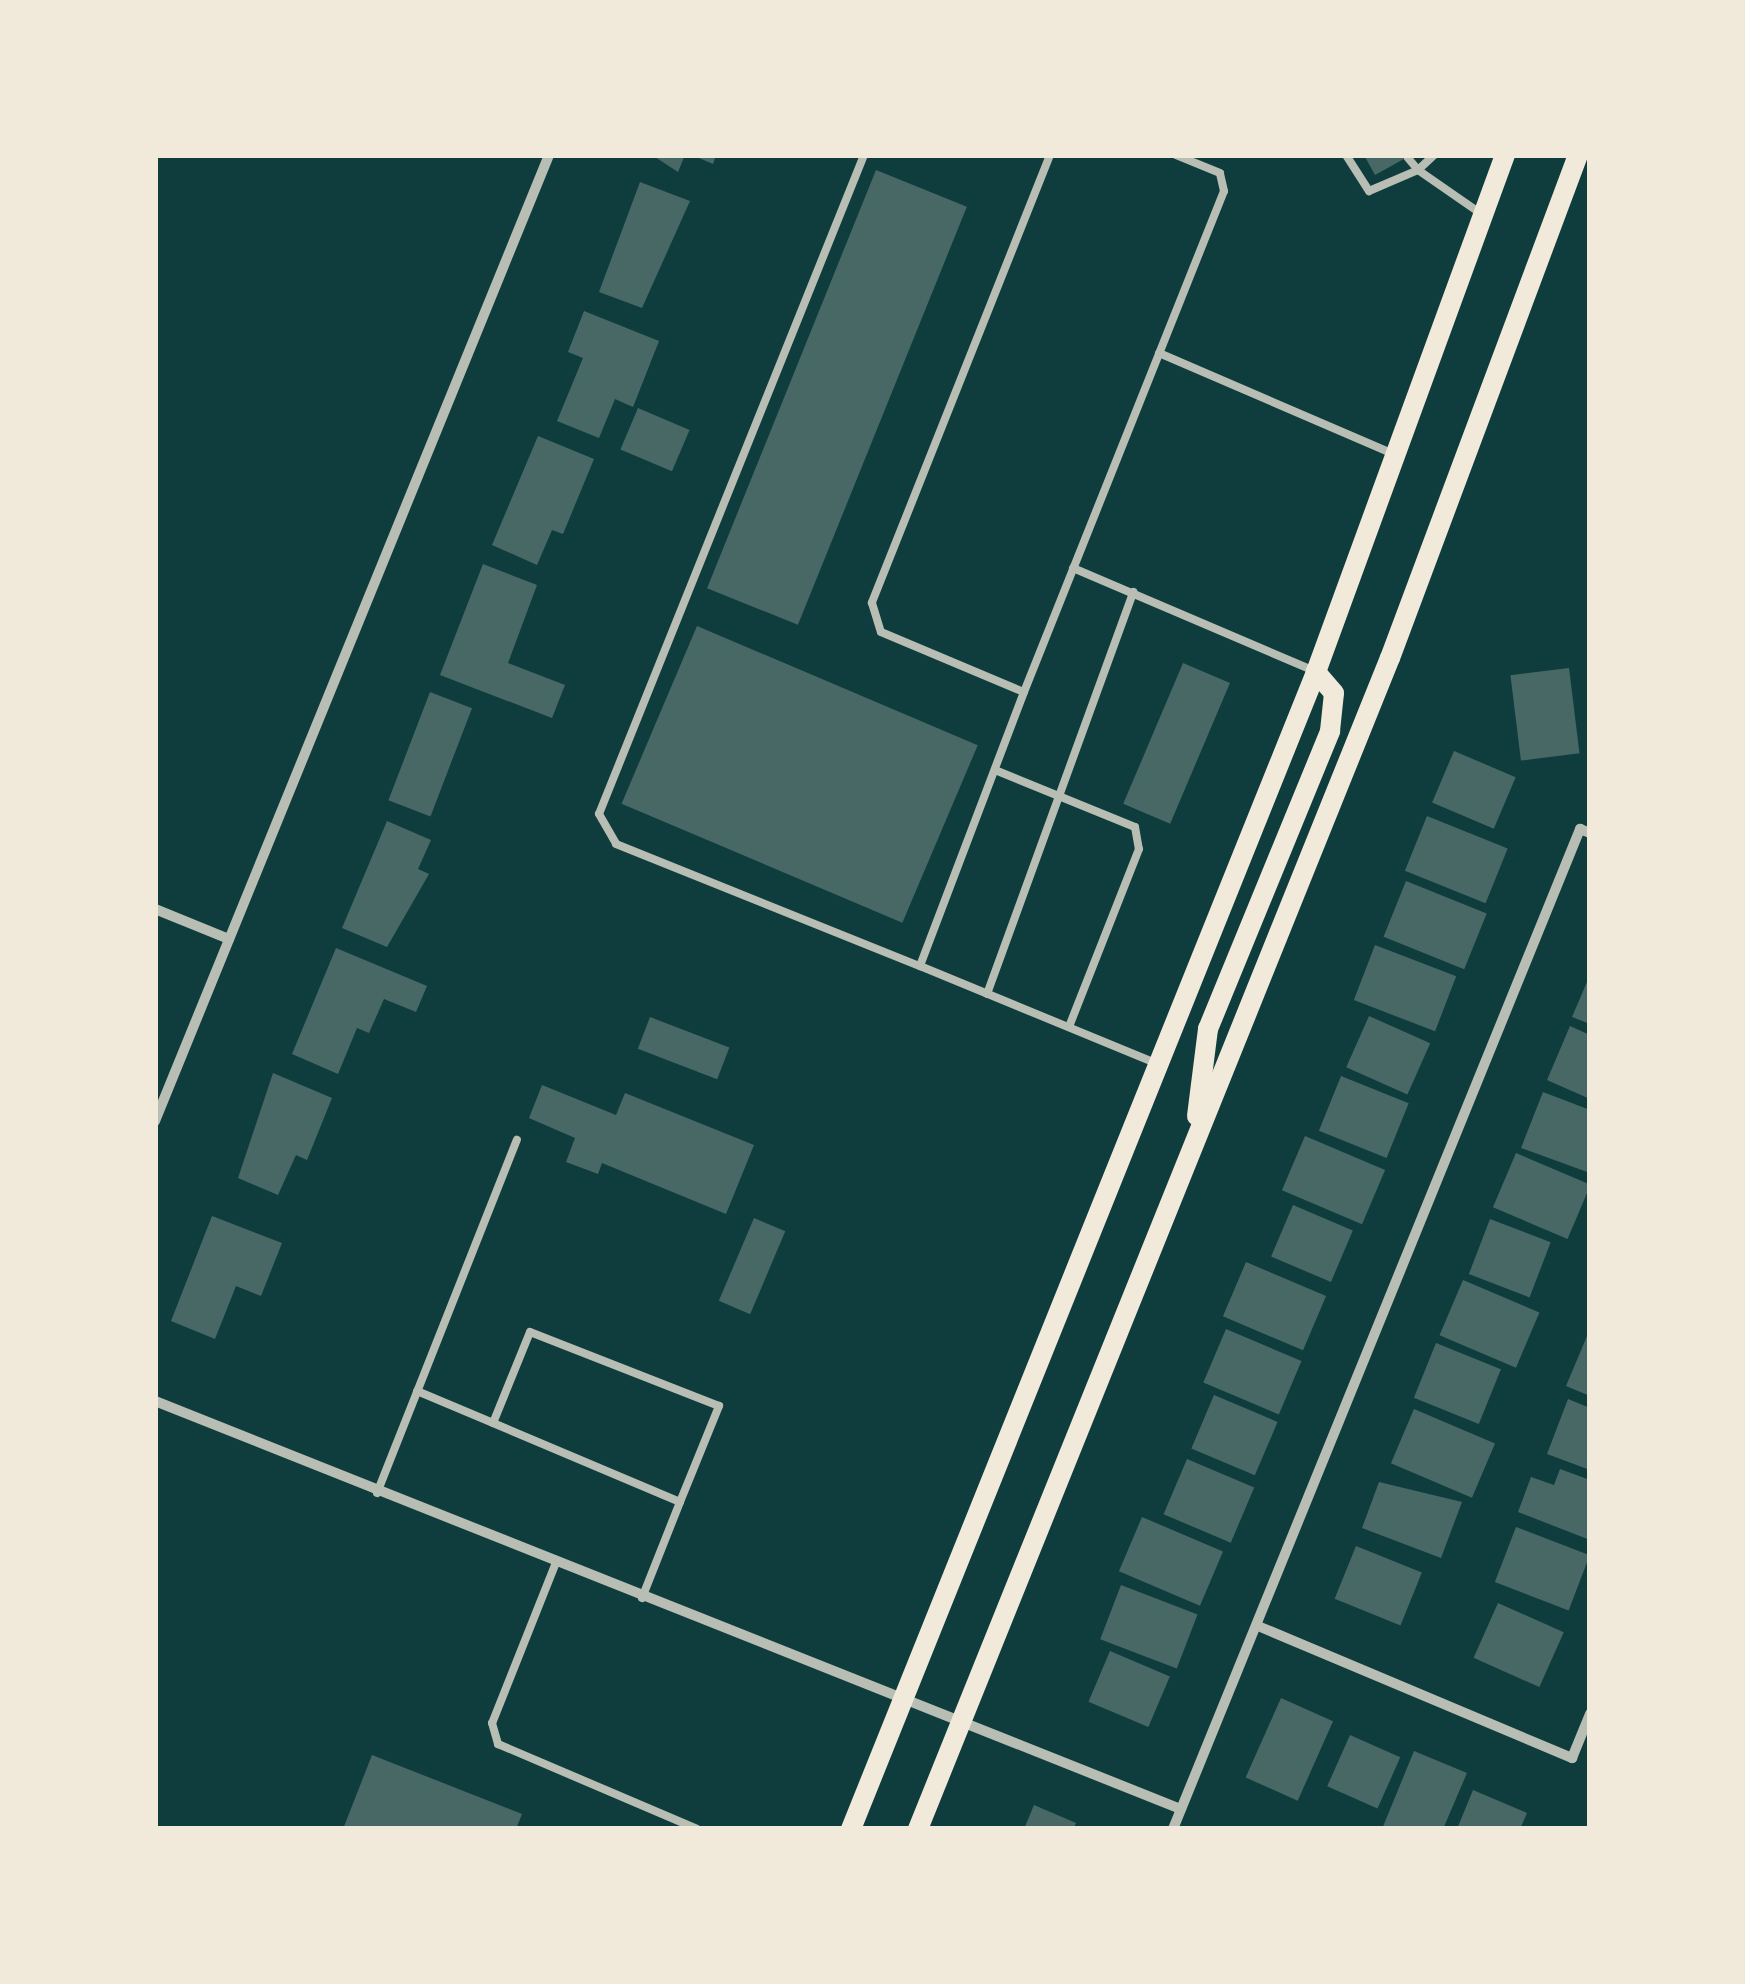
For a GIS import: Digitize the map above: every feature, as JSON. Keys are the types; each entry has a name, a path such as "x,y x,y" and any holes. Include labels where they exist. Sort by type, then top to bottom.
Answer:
{"main road":[{"path":"851,1829 1316,672 1505,155"},
{"path":"918,1829 1194,1143 1578,155"},
{"path":"1194,1143 1208,1028 1330,731 1334,693 1316,672"}],"street":[{"path":"155,1121 550,155"},
{"path":"1173,1829 1585,831"},
{"path":"155,909 229,939"},
{"path":"155,1402 555,1565 905,1698 1181,1809"},
{"path":"1258,1626 1572,1758 1590,1714"}],"lane":[{"path":"864,155 599,814 616,844 1158,1064"},
{"path":"1024,692 881,632 872,603 1050,155"},
{"path":"920,966 1024,692 1224,191 1220,172 1176,155"},
{"path":"1346,155 1368,191 1418,170 1434,155"},
{"path":"1408,158 1418,170 1484,216"},
{"path":"1159,352 1398,456"},
{"path":"1073,568 1316,672"},
{"path":"987,994 1133,592"},
{"path":"994,770 1134,828 1140,849 1069,1027"},
{"path":"378,1492 517,1140"},
{"path":"493,1423 530,1332 720,1406 642,1598"},
{"path":"417,1391 680,1502"},
{"path":"555,1565 492,1724 498,1744 697,1829"}],"building":[{"path":"652,155 685,155 678,172"},
{"path":"692,155 716,155 713,164"},
{"path":"1364,155 1411,155 1375,175"},
{"path":"876,170 967,207 798,625 707,588"},
{"path":"640,182 690,201 642,308 599,292"},
{"path":"584,311 659,341 633,407 615,399 599,438 557,421 583,358 568,352"},
{"path":"638,408 690,430 672,471 620,449"},
{"path":"538,436 594,459 563,534 552,530 537,565 492,545"},
{"path":"483,564 537,585 508,663 565,685 552,718 440,675"},
{"path":"697,626 978,745 902,923 622,804"},
{"path":"1183,663 1230,683 1170,824 1123,804"},
{"path":"1569,668 1579,753 1521,761 1510,675"},
{"path":"430,692 472,708 430,816 388,800"},
{"path":"1454,751 1516,777 1494,829 1432,803"},
{"path":"1427,816 1508,849 1486,903 1405,871"},
{"path":"387,821 431,840 418,869 429,874 387,947 342,928"},
{"path":"1406,881 1487,914 1464,969 1384,937"},
{"path":"1375,945 1456,976 1435,1031 1354,1000"},
{"path":"336,948 427,986 416,1012 384,999 369,1033 357,1028 338,1074 292,1054"},
{"path":"1590,975 1590,1024 1572,1017"},
{"path":"1369,1016 1430,1043 1407,1094 1346,1067"},
{"path":"650,1017 729,1047 717,1079 638,1049"},
{"path":"1570,1026 1590,1035 1590,1099 1547,1080"},
{"path":"273,1073 332,1098 307,1160 296,1155 278,1195 238,1178"},
{"path":"1341,1076 1409,1103 1387,1158 1319,1131"},
{"path":"542,1085 616,1115 625,1093 754,1145 726,1214 602,1163 598,1174 566,1162 575,1138 529,1118"},
{"path":"1543,1092 1590,1110 1590,1173 1521,1148"},
{"path":"1305,1136 1385,1170 1362,1224 1282,1190"},
{"path":"1516,1153 1590,1184 1568,1239 1493,1207"},
{"path":"1293,1205 1353,1230 1331,1282 1271,1257"},
{"path":"212,1216 282,1243 261,1296 236,1286 215,1339 171,1321"},
{"path":"754,1218 785,1231 750,1314 719,1301"},
{"path":"1490,1219 1551,1242 1530,1297 1469,1274"},
{"path":"1246,1262 1326,1296 1303,1350 1223,1316"},
{"path":"1463,1280 1539,1312 1516,1368 1440,1335"},
{"path":"1226,1329 1301,1361 1279,1414 1203,1382"},
{"path":"1590,1329 1590,1396 1566,1386"},
{"path":"1436,1343 1501,1369 1479,1424 1414,1398"},
{"path":"1214,1395 1278,1422 1255,1475 1191,1448"},
{"path":"1568,1399 1590,1408 1590,1470 1547,1454"},
{"path":"1414,1409 1495,1443 1472,1498 1391,1463"},
{"path":"1187,1459 1254,1488 1231,1543 1164,1514"},
{"path":"1560,1469 1590,1480 1590,1540 1518,1512 1531,1477 1554,1485"},
{"path":"1379,1482 1462,1502 1441,1558 1362,1528"},
{"path":"1142,1517 1223,1551 1200,1606 1119,1571"},
{"path":"1516,1527 1590,1555 1569,1610 1495,1582"},
{"path":"1356,1546 1422,1573 1400,1625 1335,1599"},
{"path":"1121,1585 1198,1614 1177,1669 1100,1639"},
{"path":"1498,1603 1564,1632 1539,1687 1474,1658"},
{"path":"1110,1651 1170,1676 1148,1727 1089,1702"},
{"path":"1281,1698 1333,1721 1298,1801 1246,1777"},
{"path":"1350,1735 1400,1757 1377,1809 1327,1786"},
{"path":"1414,1751 1467,1773 1443,1829 1382,1829"},
{"path":"372,1755 522,1814 516,1829 343,1829"},
{"path":"1473,1790 1527,1813 1520,1829 1457,1829"},
{"path":"1034,1805 1076,1823 1073,1829 1024,1829"}]}
